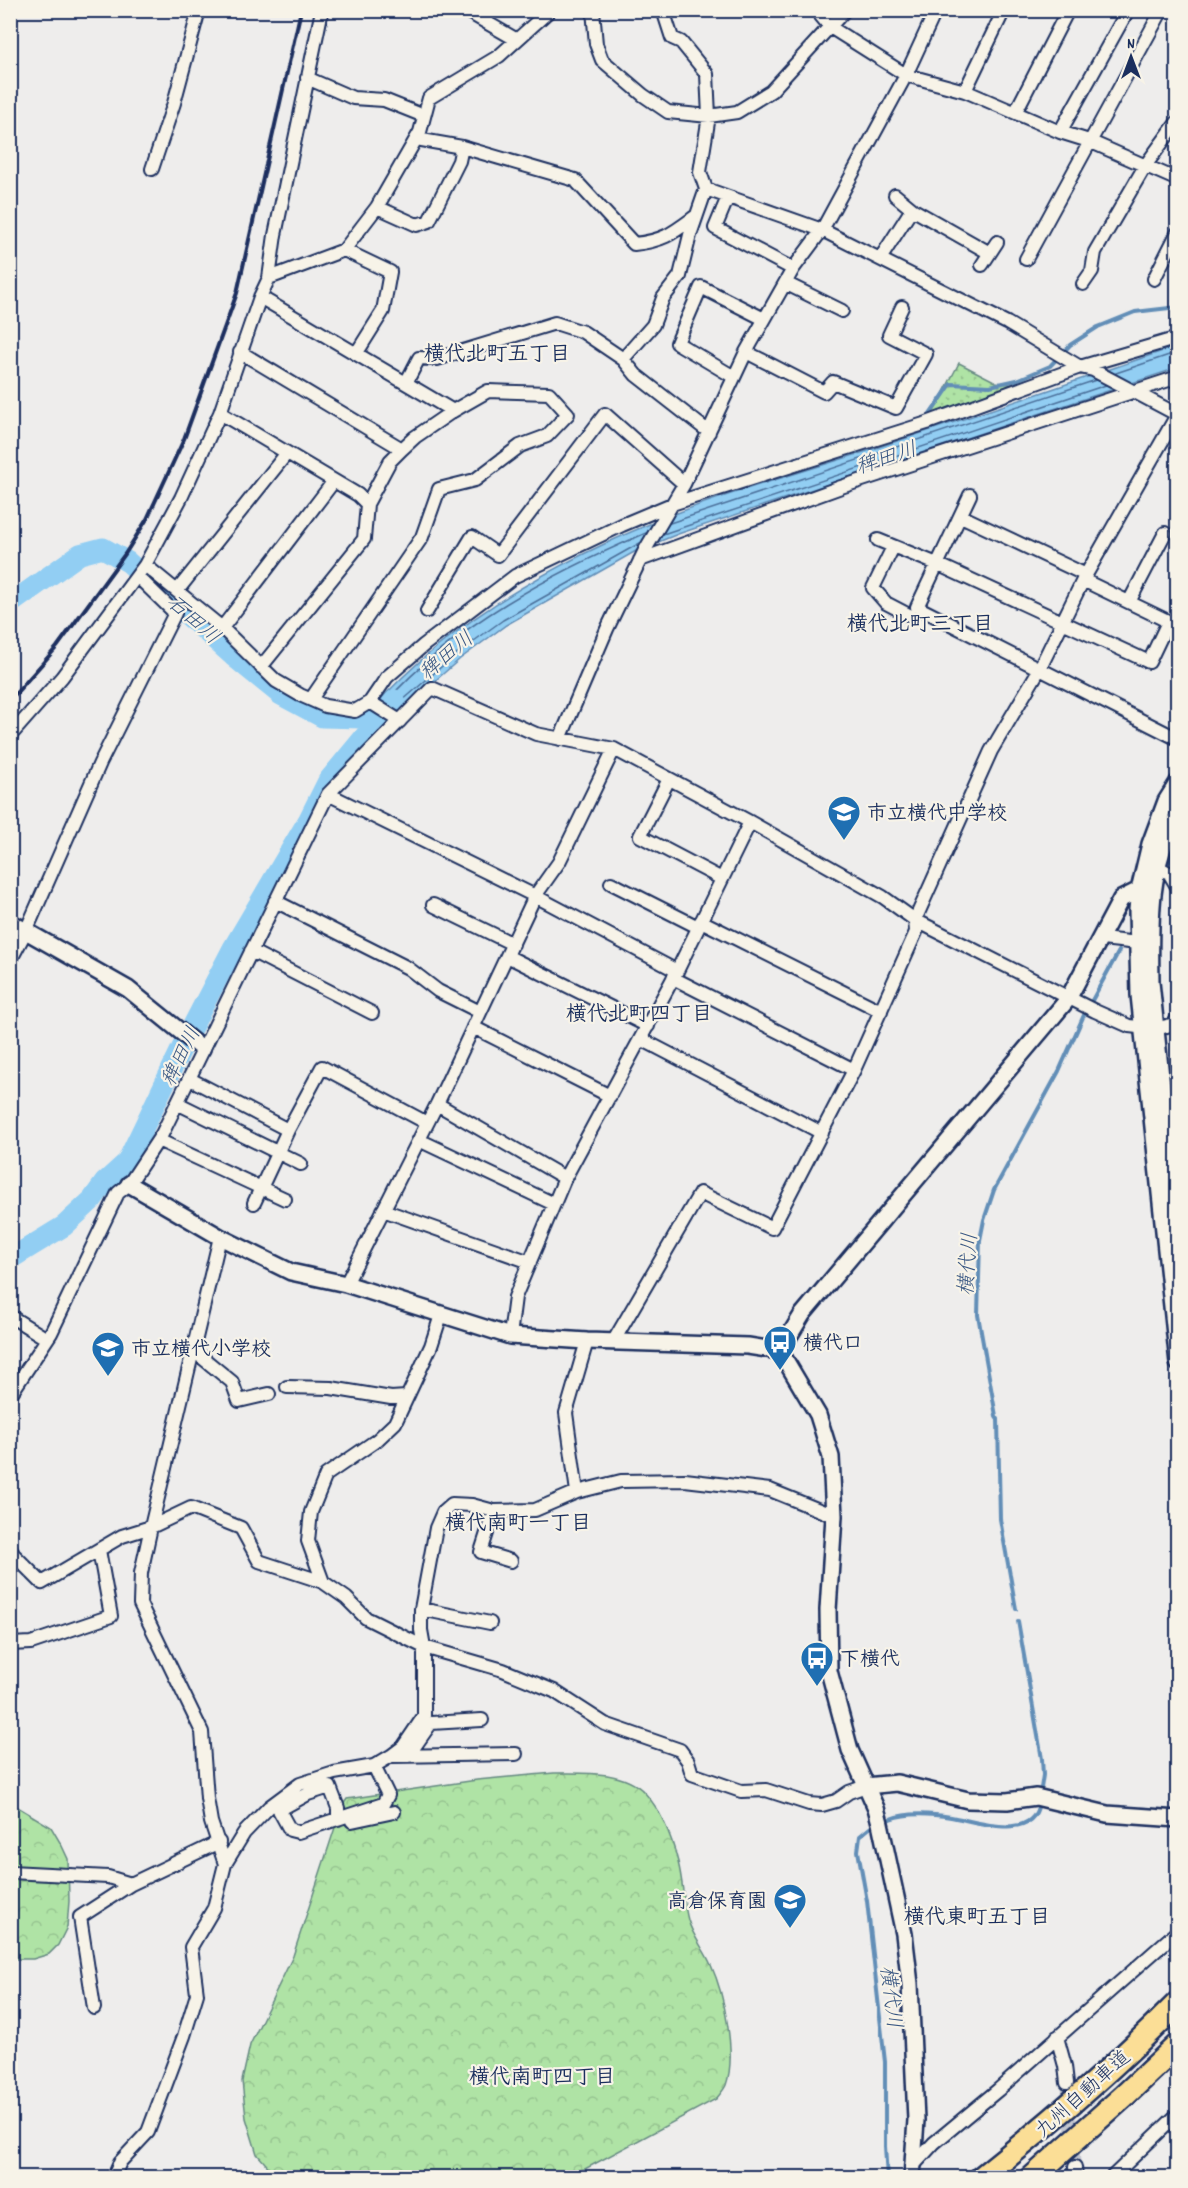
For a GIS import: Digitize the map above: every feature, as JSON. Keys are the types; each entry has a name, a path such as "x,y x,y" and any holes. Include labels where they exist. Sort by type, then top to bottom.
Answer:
{"highway":[{"name":"九州自動車道","path":"981,2178 1028,2141 1104,2075 1176,2005"},
{"name":"九州自動車道","path":"1032,2178 1178,2045"}],"street":[{"path":"152,170 174,103 198,10"},
{"path":"10,736 62,677 145,566 181,498 220,413 268,278 275,234 322,10"},
{"path":"465,10 517,40"},
{"path":"268,278 344,250 377,207 416,139 429,98 499,56 550,10"},
{"path":"593,10 596,44 602,60 643,95 668,112 709,116 737,112 771,91 845,10"},
{"path":"623,359 653,325 663,298 680,276 696,216 706,189 700,172 709,116 707,74 681,42 672,38 663,10"},
{"path":"816,10 830,27 906,75 965,92 1016,111 1060,132 1089,141 1178,180"},
{"path":"560,739 606,629 642,555 684,484 746,352 793,269 822,230 906,75 936,10"},
{"path":"965,92 1004,10"},
{"path":"1060,132 1128,10"},
{"path":"1026,259 1162,10"},
{"path":"1016,111 1067,11"},
{"path":"307,78 353,99 384,100 424,116"},
{"path":"1083,284 1092,271 1095,252 1145,166 1178,121"},
{"path":"416,139 462,147 575,180 634,244 654,242 675,232 696,216"},
{"path":"377,207 417,225 429,221 459,161 462,147"},
{"path":"613,1342 700,1193 772,1228 854,1070 916,932 915,920 991,751 1039,669 1085,577 1177,415 1007,323 822,230 706,189"},
{"path":"895,195 912,209 988,252"},
{"path":"728,197 716,228 793,269"},
{"path":"880,259 912,209"},
{"path":"1154,279 1178,232"},
{"path":"982,265 996,242"},
{"path":"344,250 390,272 383,311 356,354"},
{"path":"785,283 842,311"},
{"path":"734,377 677,343 701,287 764,319"},
{"path":"260,297 453,411"},
{"path":"746,352 824,392 833,382 896,408 926,354 889,335 902,307"},
{"path":"406,383 418,358 437,359 555,323 583,332 623,359 636,375 709,432"},
{"path":"145,566 222,628 276,681 325,706 355,711 370,702 387,677 424,645 515,576 622,525 1178,338"},
{"path":"240,352 402,449"},
{"path":"642,555 841,487 1178,377"},
{"path":"261,667 364,539 367,504 390,461 402,449 415,437 453,411 488,391 549,393 568,414 546,436 520,446 475,480 439,489 422,537 310,699"},
{"path":"220,413 358,495 367,504"},
{"path":"427,611 472,537 498,555 604,414 684,484"},
{"path":"177,591 287,453"},
{"path":"222,628 334,481"},
{"path":"970,495 917,607 1178,739"},
{"path":"878,540 937,564 1149,663 1173,624 1085,577 961,516"},
{"path":"1129,602 1165,533"},
{"path":"893,547 873,588 886,603 909,615"},
{"path":"10,961 26,931 100,763 175,613 137,576"},
{"path":"10,1395 47,1339 118,1193 129,1184 158,1140 328,794 432,688 536,734 614,749 883,897 915,920 1074,1001 1129,1026 1149,1028 1174,1024 1178,1017"},
{"path":"370,702 400,721"},
{"path":"346,1284 437,1104 535,896 559,862 614,749"},
{"path":"669,779 640,836 722,879"},
{"path":"1178,782 1166,801 1147,855 1145,889 1137,943 1139,995 1149,1028 1165,1127 1178,1239"},
{"path":"328,794 535,896 854,1070"},
{"path":"1149,1028 1151,982 1145,889 1158,867 1172,824 1178,814"},
{"path":"510,1336 515,1297 565,1178 648,1026 750,822"},
{"path":"1158,867 1169,873 1178,888"},
{"path":"611,884 881,1011"},
{"path":"780,1351 802,1315 1074,1001 1121,899 1145,889"},
{"path":"275,901 408,968 438,991 480,1012"},
{"path":"433,905 513,944"},
{"path":"10,922 128,988 202,1048"},
{"path":"1102,939 1137,943"},
{"path":"250,951 372,1013"},
{"path":"507,956 648,1026"},
{"path":"473,1027 610,1096"},
{"path":"641,1039 822,1133"},
{"path":"254,1203 288,1130 322,1067 427,1123"},
{"path":"189,1079 288,1130"},
{"path":"177,1103 301,1164"},
{"path":"437,1104 565,1178"},
{"path":"1165,1127 1178,1363"},
{"path":"158,1140 285,1199"},
{"path":"419,1140 554,1204"},
{"path":"129,1184 220,1237 291,1272 346,1284 510,1336 748,1346 780,1351"},
{"path":"383,1210 530,1262"},
{"path":"220,1237 151,1527 141,1573 140,1604 202,1732 211,1822 225,1864"},
{"path":"323,1582 308,1541 311,1512 326,1475 377,1440 395,1423 431,1346 441,1315"},
{"path":"10,1316 47,1339"},
{"path":"577,1492 566,1413 587,1341"},
{"path":"193,1350 232,1382 239,1401 269,1394"},
{"path":"780,1351 818,1415 831,1457 834,1516 828,1610 829,1671 850,1750 876,1808 904,1934 910,1984 915,2120 911,2173"},
{"path":"287,1387 331,1388 391,1398 406,1397"},
{"path":"113,2178 120,2162 148,2132 184,2036 197,1994 191,1947 214,1908 225,1864 244,1833 269,1807 300,1784 334,1773 374,1767 391,1756 403,1747 424,1716 424,1647 421,1609 436,1528 443,1512 452,1504 472,1505 494,1511 535,1510 577,1492 621,1481 685,1480 770,1490 834,1516"},
{"path":"10,1547 13,1554 42,1583 122,1536 151,1527 191,1508 241,1528 259,1561 323,1582 346,1598 366,1618 424,1647 503,1670 554,1691 604,1724 680,1750 692,1774 741,1791 766,1790 809,1804 822,1805 836,1801 849,1792 866,1786 897,1783 968,1800 1007,1801 1036,1797 1107,1814 1178,1819"},
{"path":"494,1511 481,1552 511,1562"},
{"path":"10,1644 31,1643 111,1616 99,1550"},
{"path":"421,1609 490,1623"},
{"path":"408,1756 431,1723 482,1720"},
{"path":"391,1756 516,1754"},
{"path":"374,1767 388,1795 383,1804 341,1818 298,1832 290,1830 279,1810 308,1794 330,1787 341,1818 349,1822 394,1812"},
{"path":"94,2008 80,1917 131,1884 219,1842"},
{"path":"10,1872 108,1877 131,1884"},
{"path":"897,2178 911,2173 934,2143 998,2090 1178,1931"},
{"path":"1057,2037 1067,2083"},
{"path":"1111,2178 1178,2114"}],"green space":[{"path":"959,363 996,382 1016,385 930,419"},
{"path":"554,1773 602,1774 626,1780 645,1793 661,1816 678,1862 688,1920 716,1977 728,2024 730,2057 724,2089 716,2099 570,2177 438,2178 428,2174 419,2174 400,2178 278,2178 257,2154 246,2118 242,2081 250,2045 293,1956 342,1806 347,1799 477,1780"},
{"path":"11,1803 51,1827 68,1859 67,1927 58,1945 49,1954 33,1959 11,1959"}],"water":[{"path":"1177,346 1177,368 678,534 636,551 506,625 460,659 389,721 381,722 372,717 371,710 403,677 474,618 553,569 595,548 704,503 949,424"}],"waterway":[{"path":"927,419 951,384 990,386 1017,380 1050,366 1070,345 1098,327 1135,312 1178,307"},
{"name":"石田川","path":"10,604 80,554 103,548 128,562 233,656 281,695 322,717 362,718 384,711"},
{"name":"稗田川","path":"10,1259 64,1226 127,1162 233,948 309,819 328,781 395,700"},
{"name":"横代川","path":"1169,862 1178,845"},
{"name":"横代川","path":"1016,1609 1000,1519 998,1419 978,1315 980,1240 994,1190 1059,1071 1084,1015 1119,951"},
{"name":"横代川","path":"1018,1621 1042,1759 1043,1775 1040,1795"},
{"name":"横代川","path":"890,1819 904,1815 928,1814 989,1825 1016,1826 1027,1822 1035,1815 1039,1802"},
{"name":"横代川","path":"871,1827 860,1836 858,1851 867,1901 885,2062 887,2178"}],"tunnel":[{"path":"1067,2083 1075,2167"}],"railway":[{"path":"10,700 57,647 125,554 147,519 184,439 237,293 301,10"}],"place":[{"name":"市立横代中学校","path":"844,841"},
{"name":"横代口","path":"780,1371"},
{"name":"市立横代小学校","path":"108,1377"},
{"name":"下横代","path":"817,1687"},
{"name":"高倉保育園","path":"790,1929"}],"district":[{"name":"横代北町五丁目","path":"497,353"},
{"name":"横代北町三丁目","path":"920,623"},
{"name":"横代北町四丁目","path":"639,1013"},
{"name":"横代南町一丁目","path":"518,1522"},
{"name":"横代東町五丁目","path":"977,1916"},
{"name":"横代南町四丁目","path":"542,2076"}]}
